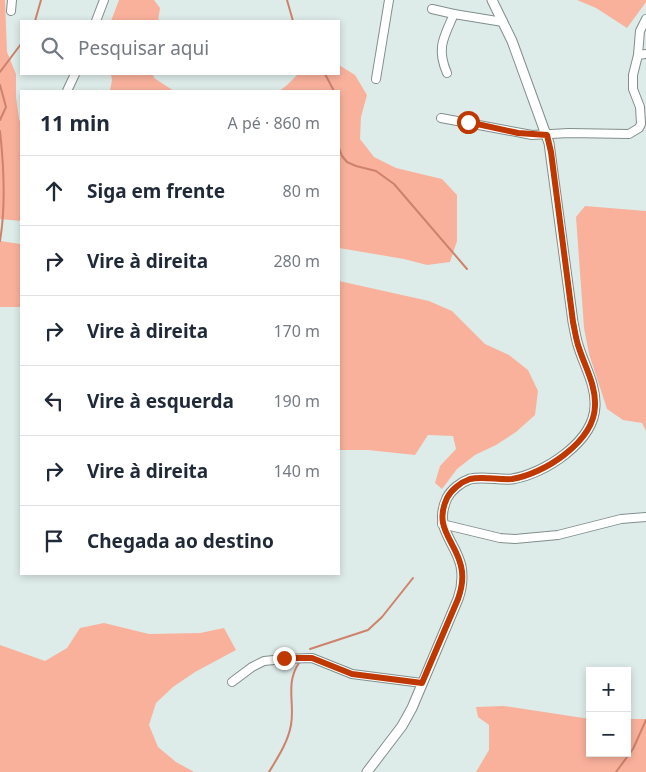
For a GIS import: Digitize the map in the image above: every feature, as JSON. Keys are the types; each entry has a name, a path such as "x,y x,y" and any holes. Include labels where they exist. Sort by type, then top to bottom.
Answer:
{"street":[{"path":"11,11 12,0"},
{"path":"96,20 104,0"},
{"path":"376,79 389,0"},
{"path":"367,772 402,726 412,708 462,586 460,564 442,524 447,499 452,491 458,485 470,479 514,478 532,473 549,465 581,440 589,428 595,408 595,393 578,346 573,322 551,152 547,135 503,22 491,0"},
{"path":"432,9 503,22"},
{"path":"446,73 441,45 454,14"},
{"path":"441,118 518,133 547,135 569,133 629,134 639,128 642,115 633,89 633,82 642,54 640,31 646,19"},
{"path":"68,90 75,75"},
{"path":"442,524 500,538 515,539 558,535 621,519 646,517"},
{"path":"232,682 252,667 264,661 284,658 312,658 352,674 422,683"}],"shaded area":[{"path":"0,0 5,0 7,52 16,74 16,97 20,122 20,221 0,219"},
{"path":"119,0 154,0 160,8 158,20 111,20"},
{"path":"577,0 646,0 646,2 627,28 596,8"},
{"path":"340,66 355,75 367,95 361,117 360,139 374,157 396,168 442,179 457,195 457,241 450,262 427,265 404,259 340,248 340,90 280,90 297,75 340,75"},
{"path":"111,75 153,75 154,78 172,90 110,90"},
{"path":"585,206 646,211 646,431 642,423 623,420 607,409 589,354 584,328 576,217"},
{"path":"0,241 20,244 20,307 0,307"},
{"path":"340,281 429,301 452,311 485,344 509,355 528,370 538,391 535,415 516,432 496,445 475,455 457,469 442,489 435,483 440,466 456,449 453,436 428,435 415,455 368,450 340,450"},
{"path":"104,623 149,634 200,633 224,628 236,650 195,672 173,687 156,703 149,725 158,747 176,762 194,772 0,772 0,645 45,661 67,648 80,628"},
{"path":"504,706 586,718 586,757 631,757 631,719 646,719 646,772 476,772 489,750 489,725 478,717 476,707"}],"waterway":[{"path":"35,20 41,0"},
{"path":"287,0 293,20"},
{"path":"0,72 20,45"},
{"path":"326,75 333,90"},
{"path":"0,85 6,107 0,120"},
{"path":"0,131 4,186 0,241"},
{"path":"340,151 347,162 376,171 394,184 467,269"},
{"path":"310,649 368,630 382,617 413,578"},
{"path":"269,772 290,731 292,678 299,663"},
{"path":"616,772 633,749 646,720"}],"route":[{"path":"284,658 312,658 352,674 422,683 462,586 460,564 442,524 443,512 452,491 458,485 470,479 500,480 514,478 532,473 549,465 581,440 592,420 595,408 595,393 578,346 573,322 551,152 547,135 518,133 468,122"}]}
